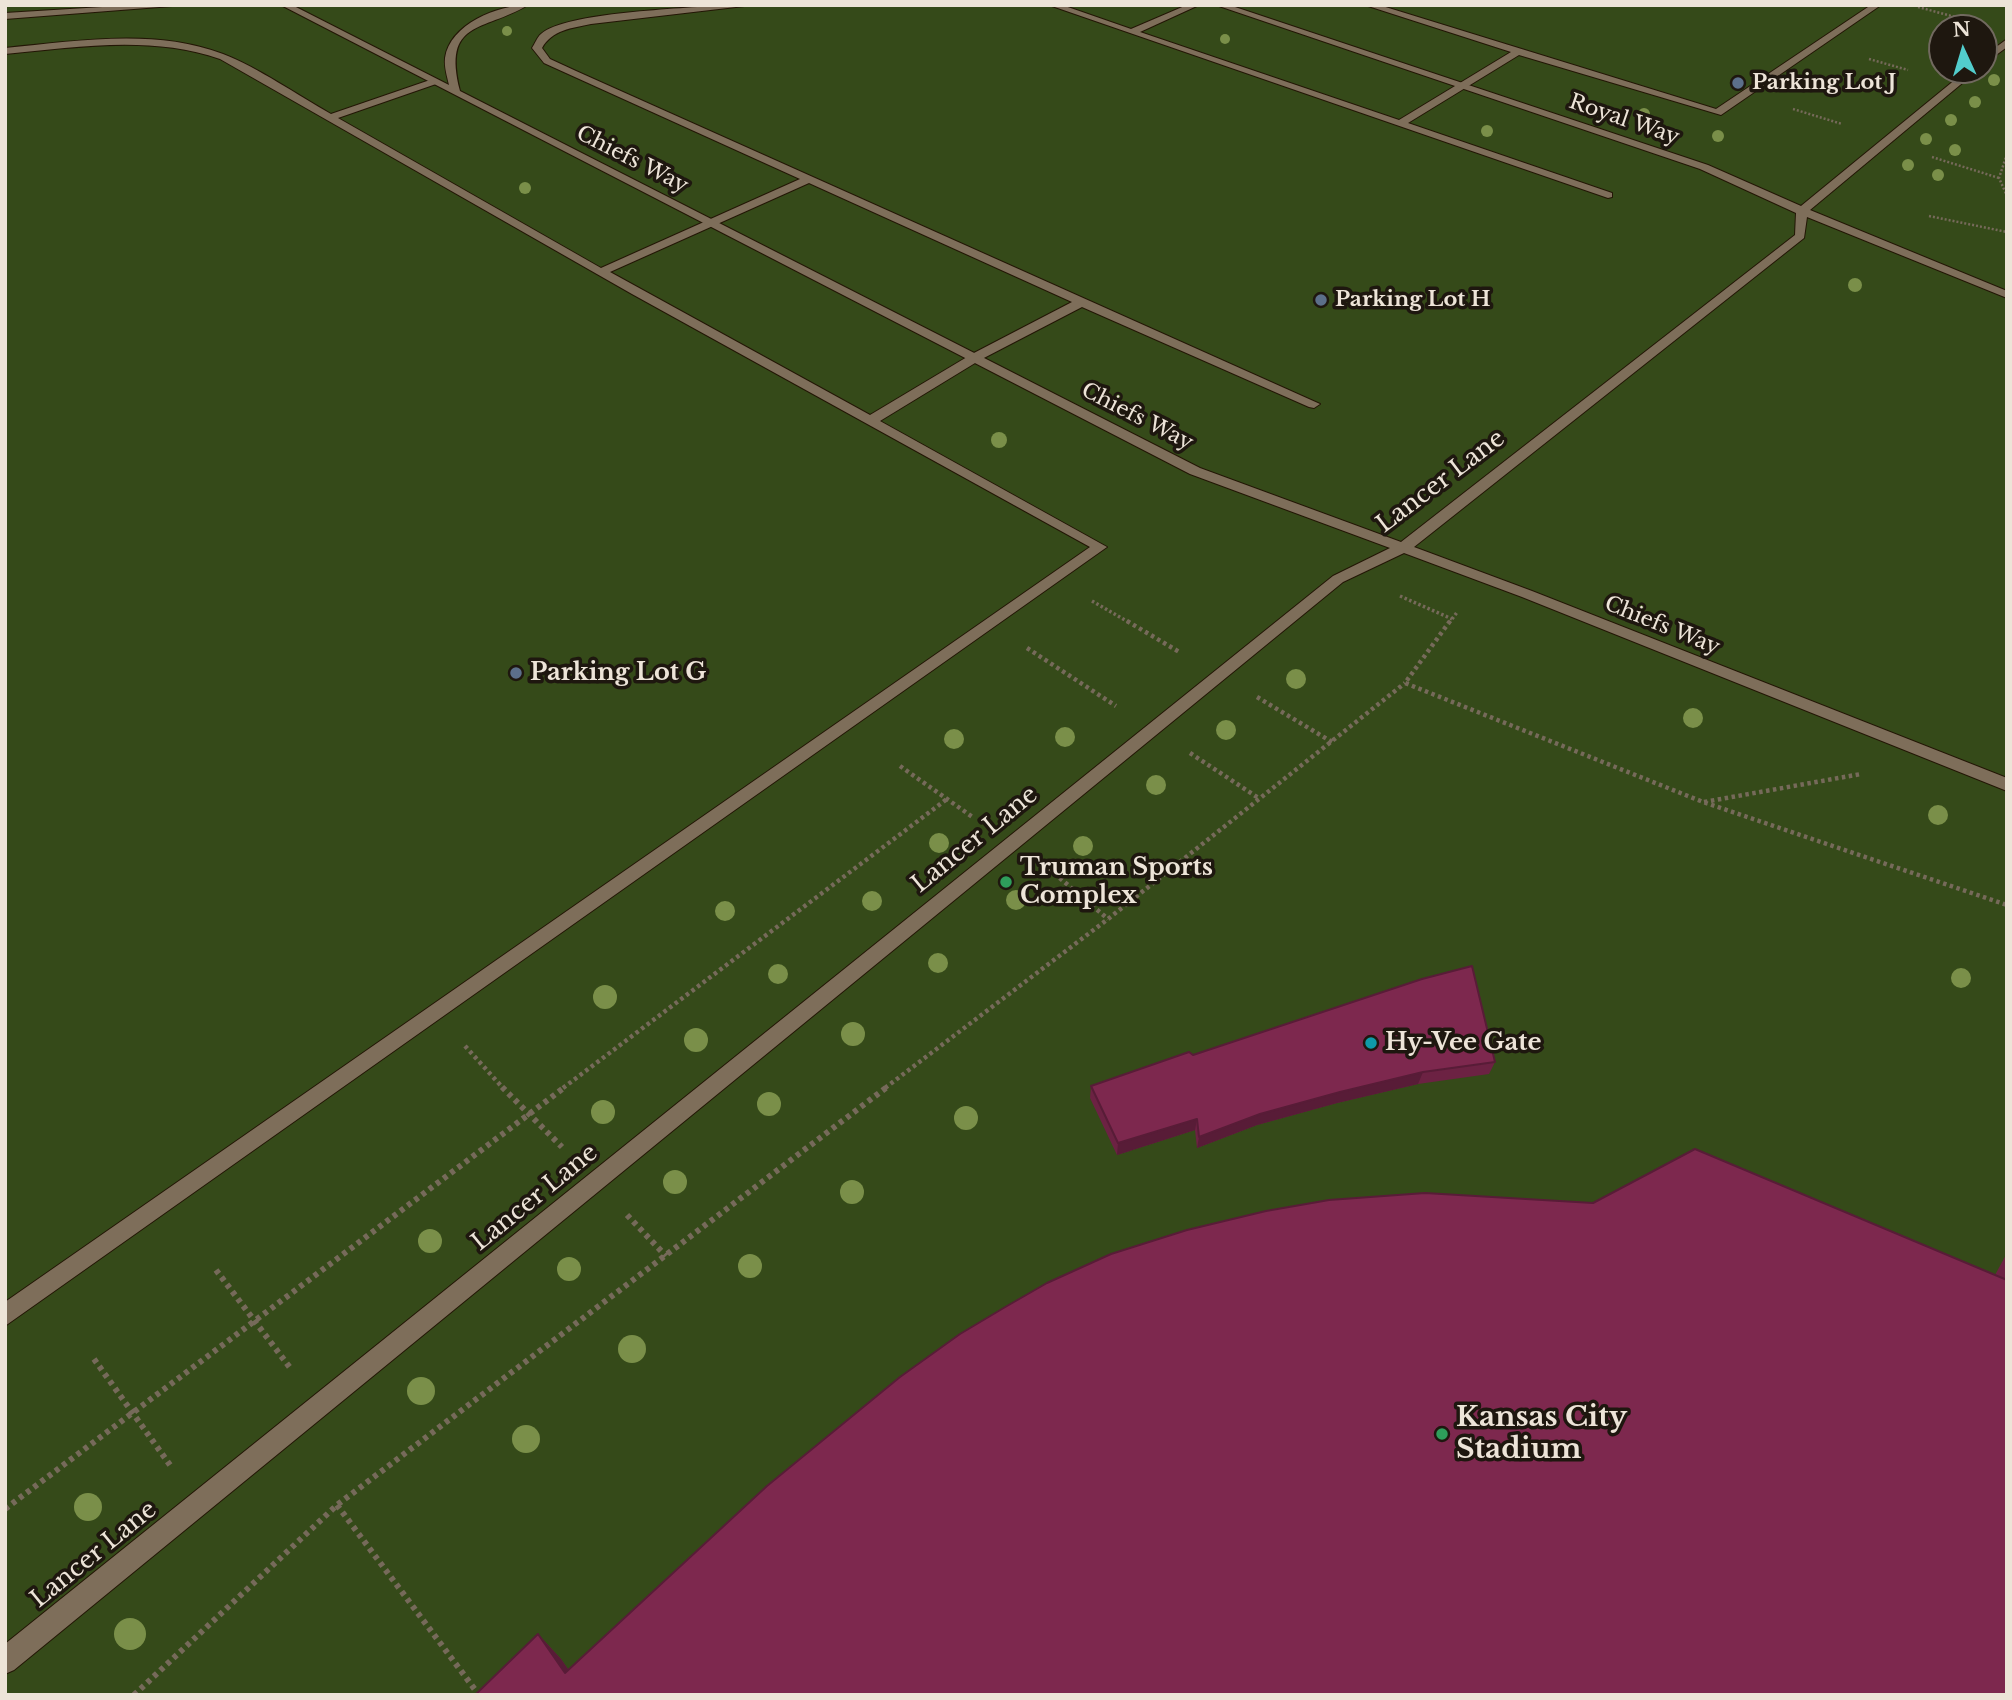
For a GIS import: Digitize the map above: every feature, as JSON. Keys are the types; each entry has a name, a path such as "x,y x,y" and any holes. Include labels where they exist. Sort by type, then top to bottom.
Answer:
{"street":[{"path":"5,16 181,5"},
{"name":"Chiefs Way","path":"285,5 1195,471 1527,594 2007,785"},
{"path":"456,94 449,63 451,48 459,37 486,19 524,5"},
{"path":"749,5 591,21 563,27 544,36 537,48 547,61 1314,404"},
{"path":"1053,5 1608,195"},
{"path":"1131,32 1195,5"},
{"name":"Royal Way","path":"1220,5 1704,167 1802,211 2007,295"},
{"path":"1369,5 1717,113 1877,5"},
{"path":"5,51 137,43 194,47 223,57 601,272 1100,547 5,1315"},
{"path":"1400,124 1518,51"},
{"path":"330,118 433,82"},
{"path":"1802,211 1956,84"},
{"path":"601,272 809,179"},
{"name":"Lancer Lane","path":"5,1661 1338,579 1403,548 1800,236 1802,211"},
{"path":"870,421 976,357 1082,302"}],"path":[{"path":"1910,5 1935,12"},
{"path":"1870,59 1909,70"},
{"path":"1800,111 1852,128"},
{"path":"2007,154 1999,178 2007,196"},
{"path":"1928,155 1999,178"},
{"path":"1055,579 1182,653"},
{"path":"1396,594 1452,619"},
{"path":"134,1695 338,1505 1108,919 1405,683 1460,609"},
{"path":"990,624 1117,707"},
{"path":"1405,683 1703,802 2007,905"},
{"path":"1246,691 1332,741"},
{"path":"1178,746 1260,799"},
{"path":"900,766 983,825"},
{"path":"1703,802 1871,772"},
{"path":"5,1509 947,799"},
{"path":"1041,862 1108,919"},
{"path":"437,1013 493,1078 562,1147"},
{"path":"621,1209 666,1256"},
{"path":"216,1269 294,1373"},
{"path":"94,1359 173,1469"},
{"path":"338,1505 480,1695"}],"green space":[{"name":"Truman Sports Complex","path":"5,5 2007,5 2007,1695 5,1695"}],"building":[{"name":"Hy-Vee Gate","path":"1472,966 1495,1062 1423,1072 1340,1092 1260,1114 1199,1137 1197,1119 1118,1143 1091,1086 1189,1052 1193,1055 1422,979"},
{"name":"Kansas City Stadium","path":"1695,1149 2007,1280 2007,1695 475,1695 538,1634 565,1673 767,1486 900,1377 960,1334 1007,1306 1047,1283 1111,1254 1187,1230 1266,1211 1329,1200 1425,1193 1593,1203"}],"place":[{"name":"Parking Lot J","path":"1738,83"},
{"name":"Parking Lot H","path":"1321,300"},
{"name":"Parking Lot G","path":"516,673"},
{"name":"Truman Sports Complex","path":"1006,882"},
{"name":"Hy-Vee Gate","path":"1371,1043"},
{"name":"Kansas City Stadium","path":"1442,1434"}]}
